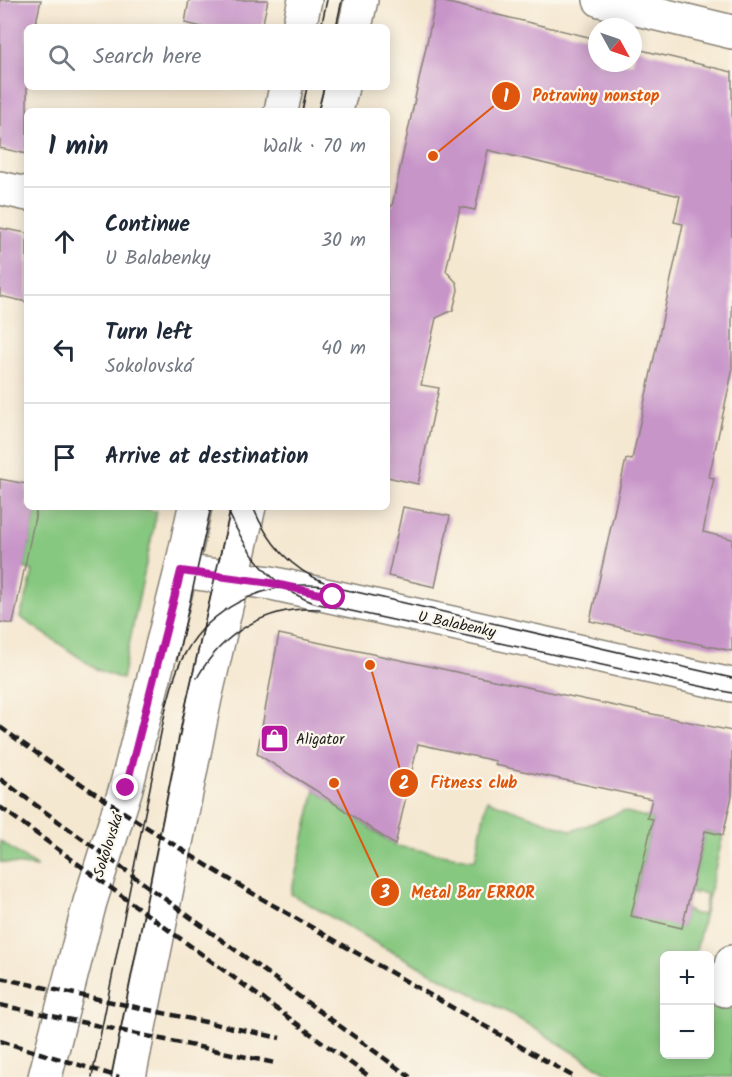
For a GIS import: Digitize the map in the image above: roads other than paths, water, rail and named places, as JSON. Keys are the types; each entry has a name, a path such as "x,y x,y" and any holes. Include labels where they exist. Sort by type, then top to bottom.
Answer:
{"main road":[{"path":"300,24 305,0"},
{"path":"356,24 361,0"},
{"path":"600,0 732,32"},
{"path":"282,108 285,90"},
{"path":"337,108 341,90"},
{"path":"0,188 24,193"},
{"name":"Sokolovská","path":"45,1077 90,902 126,788 194,510"},
{"path":"129,1077 205,698 248,510"},
{"name":"U Balabenky","path":"181,571 271,583 732,685"}],"tram line":[{"path":"322,24 327,0"},
{"path":"337,24 342,0"},
{"path":"303,108 306,90"},
{"path":"319,108 323,90"},
{"path":"177,660 210,510"},
{"path":"111,1077 183,717 230,510"},
{"path":"254,510 265,531 281,552 300,569 324,582"},
{"path":"229,513 244,542 262,567 285,588 314,603 732,693"},
{"path":"167,704 183,658 196,637 223,611 257,594 275,589 311,585 352,591 732,678"},
{"path":"197,678 220,647 248,625 282,612 320,609"},
{"path":"92,1077 168,698"}],"railway":[{"path":"0,727 95,793 224,876 574,1077"},
{"path":"0,779 410,1077"},
{"path":"0,807 370,1077"},
{"path":"0,978 280,1038"},
{"path":"0,1005 275,1063"},
{"path":"0,1041 119,1077"}],"place":[{"name":"Potraviny nonstop","path":"433,156"},
{"name":"Fitness club","path":"370,665"},
{"name":"Aligator","path":"275,739"},
{"name":"Metal Bar ERROR","path":"334,783"}]}
